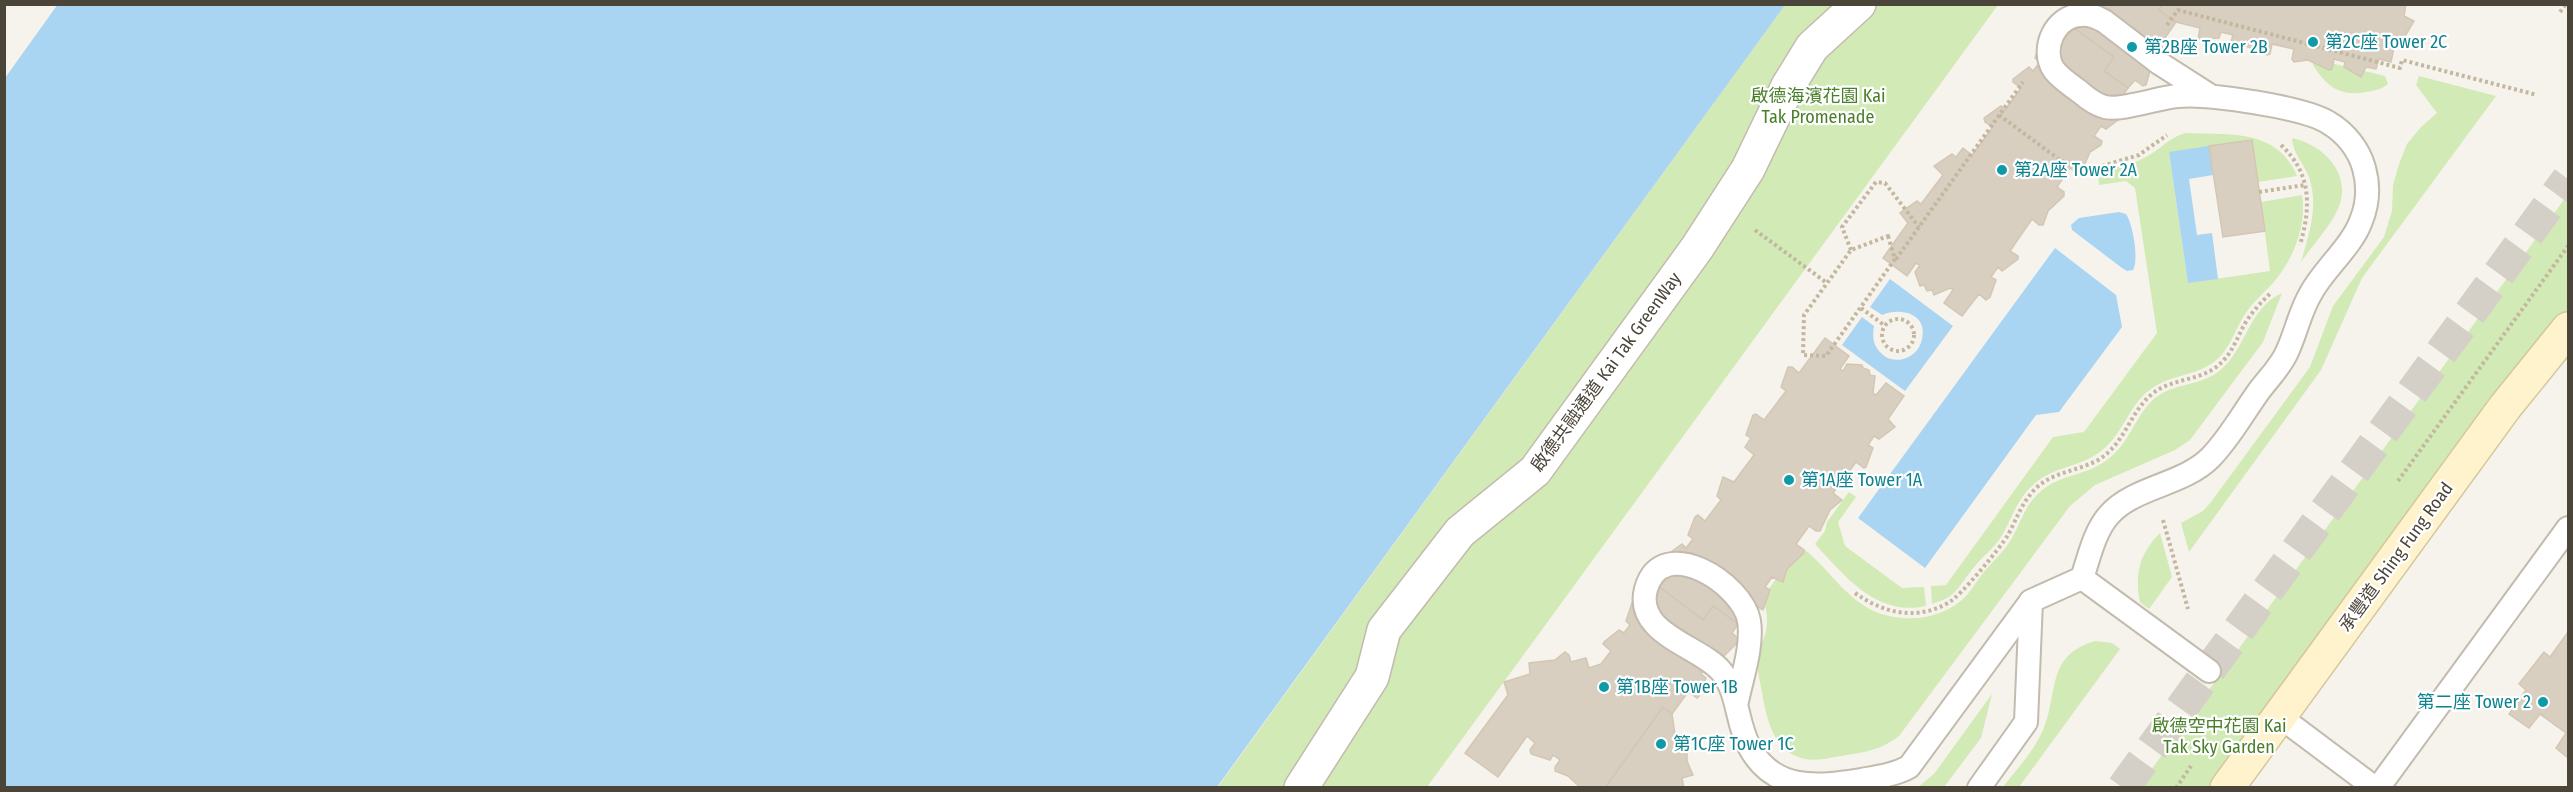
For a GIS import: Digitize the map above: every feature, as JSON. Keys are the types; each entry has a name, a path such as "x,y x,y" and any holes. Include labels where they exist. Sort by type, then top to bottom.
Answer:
{"main road":[{"name":"承豐道 Shing Fung Road","path":"2227,788 2505,407 2568,329"}],"street":[{"name":"啟德共融通道 Kai Tak GreenWay","path":"1301,788 1372,677 1384,630 1460,532 1535,471 1697,248 1748,169 1788,86 1812,47 1859,4"}],"lane":[{"path":"1737,701 1749,638 1749,620 1743,605 1733,593 1701,569 1689,564 1675,563 1662,568 1652,577 1646,590 1645,603 1650,616 1658,627 1720,670 1737,701 1743,733 1750,749 1761,763 1769,781 1807,786 1834,786 1889,775 1908,767 2031,601 2082,578 2099,530 2108,516 2119,506 2198,468 2217,450 2286,354 2310,293 2360,225 2366,206 2367,187 2364,167 2356,149 2344,134 2328,122 2309,114 2210,95 2179,96 2119,107 2105,107 2093,102 2062,79 2053,68 2049,55 2050,41 2055,29 2066,20 2078,15 2092,15 2104,21 2183,80 2210,95"},
{"path":"2279,716 2377,788 2568,528"},
{"path":"2082,578 2209,671"},
{"path":"1979,788 2026,722 2031,601"}],"path":[{"path":"2560,12 2566,4"},
{"path":"2164,30 2178,10 2400,68 2402,60 2537,95"},
{"path":"1895,259 1888,236 1851,250 1804,315 1803,355 1827,356 2027,77"},
{"path":"1998,116 2060,160 2082,169 2095,168 2139,154 2174,131"},
{"path":"2274,140 2282,145 2292,157 2305,185 2308,218 2298,254"},
{"path":"1851,250 1842,227 1876,182 1885,183 1919,227"},
{"path":"2259,192 2305,185"},
{"path":"1723,207 1827,282"},
{"path":"1855,592 1884,610 1901,613 1918,613 1949,603 1963,592 2000,547 2019,510 2037,487 2050,478 2099,459 2114,447 2126,433 2143,403 2154,393 2167,385 2198,376 2214,368 2227,357 2238,342 2251,314 2276,288"},
{"path":"1861,308 1884,325"},
{"path":"1893,319 1903,320 1911,325 1914,335 1911,345 1902,351 1893,351 1884,345 1881,335 1884,325 1893,319"},
{"path":"2171,549 2188,609"}],"green space":[{"name":"啟德海濱花園 Kai Tak Promenade","path":"1785,5 1998,5 1427,787 1217,788"},
{"path":"2318,60 2385,76 2388,84 2369,92 2341,91 2323,79 2313,65 2313,62"},
{"path":"2419,76 2496,96 2362,278 2321,370 2189,552 2181,523 2203,511 2211,502 2310,367 2333,306 2384,237 2392,211 2393,185 2407,144 2437,113 2416,85"},
{"path":"2185,133 2234,135 2264,142 2277,149 2288,160 2297,176 2258,182 2169,152 2188,283 2270,271 2261,202 2302,195 2300,230 2287,264 2248,310 2229,344 2214,362 2207,367 2158,384 2136,404 2106,447 2089,459 2047,475 2032,486 2019,502 1994,546 1953,594 1932,604 1931,586 1946,585 2053,437 2084,432 2157,333 2135,188 2126,181 2099,185 2098,173 2150,155"},
{"path":"2292,138 2316,148 2326,156 2334,165 2342,188 2341,200 2336,213 2301,262 2312,220 2313,199 2309,177 2296,153"},
{"name":"啟德空中花園 Kai Tak Sky Garden","path":"2568,194 2568,313 2225,787 2138,788"},
{"path":"2282,293 2263,342 2190,440 2175,450 2095,485 2070,506 1899,736 1883,746 1866,752 1813,760 1800,758 1780,744 1768,721 1757,668 1757,657 1766,633 1767,623 1763,597 1800,546 1857,600 1878,613 1891,617 1919,618 1945,611 1967,595 2006,548 2027,508 2040,492 2054,483 2093,468 2111,457 2125,441 2141,414 2162,393 2211,377 2218,372 2235,353 2262,309"},
{"path":"1849,492 1856,497 1838,522 1845,546 1902,588 1924,587 1926,606 1908,608 1877,600 1850,581 1815,544 1825,531 1827,522"},
{"path":"2160,533 2172,577 2149,609 2140,602 2138,573 2143,556"},
{"path":"2095,641 2112,643 2120,649 2019,787 2003,787 2030,753 2043,730 2056,677 2061,666 2068,656"},
{"path":"1992,694 1981,738 1944,787 1918,787 1934,774"}],"water":[{"path":"58,4 1785,5 1217,787 5,787 5,78"},
{"path":"2209,146 2213,175 2189,179 2197,235 2212,233 2218,279 2188,283 2169,152"},
{"path":"2119,212 2126,214 2133,234 2135,265 2133,270 2127,271 2122,268 2072,230 2071,225 2079,218"},
{"path":"2055,248 2116,295 2122,327 2059,412 2036,415 1925,568 1858,518"},
{"path":"1890,279 1953,326 1905,391 1842,345 1862,317 1874,326 1874,342 1883,355 1901,360 1917,351 1923,330 1917,318 1904,312 1882,315 1870,307"}],"building":[{"name":"第2B座 Tower 2B","path":"2082,4 2162,4 2159,10 2176,22 2160,45 2168,54 2150,71 2146,85 2143,86 2135,80 2128,88 2104,71 2114,57 2068,24"},
{"name":"第2C座 Tower 2C","path":"2162,4 2406,4 2404,16 2414,21 2404,38 2396,38 2391,62 2379,59 2376,69 2366,67 2361,77 2344,67 2345,62 2334,59 2332,69 2329,70 2308,60 2294,62 2292,59 2294,49 2272,44 2270,54 2267,55 2246,46 2232,47 2230,45 2233,35 2221,32 2219,38 2198,39 2200,28 2176,22 2159,10"},
{"name":"第2A座 Tower 2A","path":"2068,24 2114,57 2104,71 2128,88 2114,108 2122,117 2106,129 2101,126 2094,136 2102,141 2101,145 2090,152 2081,173 2078,174 2070,168 2057,187 2064,192 2064,196 2048,211 2043,225 2039,225 2032,219 2010,251 2018,256 2018,259 2002,271 1998,267 1991,277 1996,280 1990,297 1986,300 1979,294 1962,316 1944,303 1953,290 1950,288 1934,295 1932,290 1927,291 1924,285 1920,286 1915,272 1920,265 1916,263 1907,276 1883,258 1908,223 1900,213 1917,201 1921,204 1943,175 1934,166 1952,154 1956,157 1963,148 1972,155 1993,127 1985,122 1984,118 2001,106 2005,110 2021,88 2013,82 2013,79 2029,67 2033,71 2040,62 2035,58 2041,41"},
{"path":"2252,140 2265,231 2223,237 2209,146"},
{"name":"第1A座 Tower 1A","path":"1825,338 1849,356 1840,369 1843,371 1847,364 1862,365 1863,368 1869,370 1870,375 1875,376 1873,393 1876,395 1886,383 1904,396 1888,419 1895,427 1879,439 1874,436 1868,445 1873,448 1866,467 1856,462 1833,493 1842,500 1830,510 1820,531 1809,526 1796,544 1804,550 1804,553 1787,569 1783,582 1772,577 1765,587 1770,590 1763,610 1753,604 1738,624 1713,606 1703,620 1658,586 1667,555 1682,544 1686,548 1693,539 1688,535 1695,517 1698,515 1705,521 1721,500 1717,496 1723,477 1734,482 1754,455 1745,447 1751,438 1746,435 1753,415 1756,414 1764,420 1786,391 1781,387 1788,367 1792,367 1799,373"},
{"name":"第1B座 Tower 1B","path":"1658,586 1703,620 1713,606 1738,624 1732,633 1740,640 1721,659 1706,667 1701,674 1706,678 1697,698 1688,692 1672,714 1663,707 1605,788 1581,788 1568,776 1555,771 1560,760 1553,755 1550,760 1531,754 1530,750 1535,743 1527,736 1498,777 1465,753 1508,695 1504,682 1530,674 1529,663 1555,660 1565,652 1569,655 1571,662 1586,658 1589,668 1601,664 1611,651 1603,644 1604,642 1619,630 1624,633 1630,625 1626,621 1632,603"},
{"name":"第二座 Tower 2","path":"2568,632 2568,758 2556,748 2566,733 2540,714 2529,728 2509,714 2526,690 2519,684 2544,652 2550,657"},
{"name":"第1C座 Tower 1C","path":"1663,707 1672,714 1675,735 1686,734 1687,736 1687,761 1693,775 1682,778 1684,788 1605,788"}],"tunnel":[{"path":"2123,788 2568,179"}],"place":[{"name":"第2C座 Tower 2C","path":"2313,42"},
{"name":"第2B座 Tower 2B","path":"2132,47"},
{"name":"第2A座 Tower 2A","path":"2002,170"},
{"name":"第1A座 Tower 1A","path":"1789,480"},
{"name":"第1B座 Tower 1B","path":"1604,687"},
{"name":"第二座 Tower 2","path":"2543,702"},
{"name":"第1C座 Tower 1C","path":"1661,744"}]}
